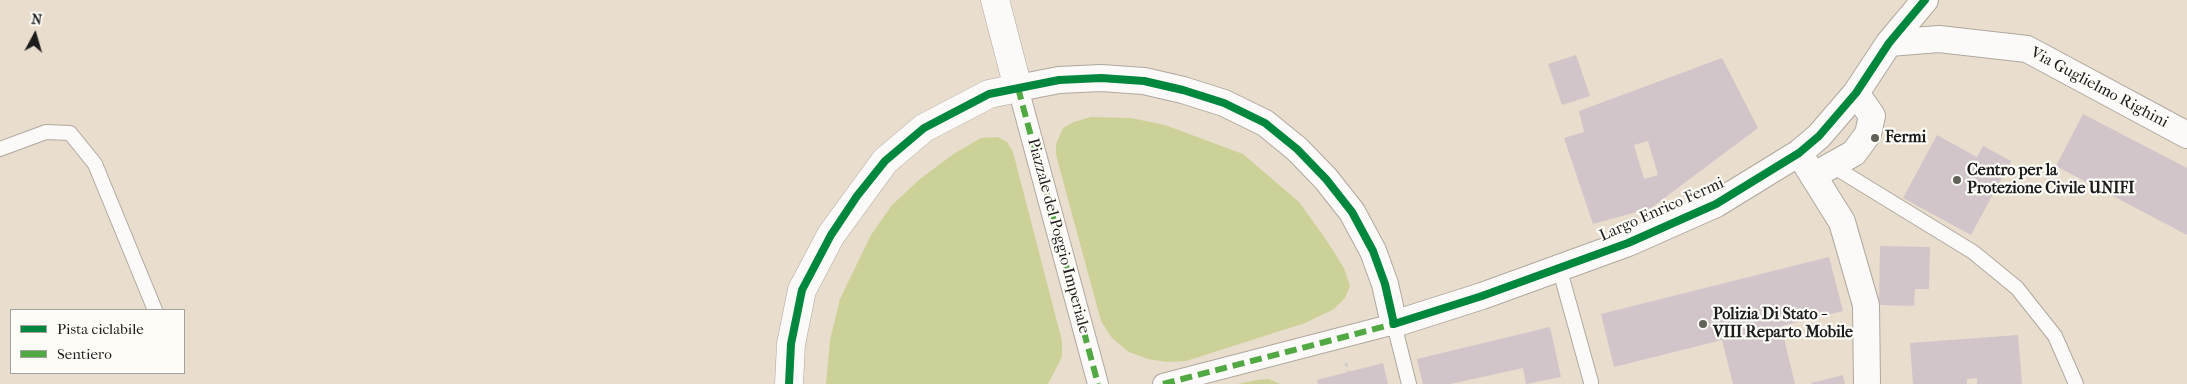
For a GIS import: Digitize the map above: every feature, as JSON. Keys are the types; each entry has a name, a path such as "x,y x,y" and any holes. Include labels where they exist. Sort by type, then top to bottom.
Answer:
{"street":[{"path":"995,0 1018,88"},
{"name":"Largo Enrico Fermi","path":"1394,324 1628,243 1716,204 1800,153 1819,136 1856,93 1889,43 1925,0"},
{"name":"Via Guglielmo Righini","path":"1889,43 1939,39 2027,49 2187,135"},
{"path":"789,384 791,344 802,290 831,234 885,160 924,128 989,94 1059,80 1100,78 1144,81 1183,90 1224,103 1265,123 1297,149 1326,179 1352,212 1373,251 1394,324 1163,384"},
{"name":"Piazzale del Poggio Imperiale","path":"1018,88 1098,384"},
{"path":"1822,171 1854,153 1863,143 1872,125 1870,110 1856,93"},
{"path":"1800,153 1822,171 1842,222 1866,305 1867,384"}],"lane":[{"path":"0,149 46,132 70,133 95,164 155,309"},
{"path":"1822,171 1973,252 2017,288 2055,336 2076,384"},
{"path":"1559,267 1590,382"},
{"path":"1394,324 1409,384"}],"green space":[{"path":"1091,117 1131,118 1165,125 1243,154 1299,202 1325,238 1344,268 1350,286 1345,298 1334,309 1305,323 1186,361 1167,362 1148,359 1129,352 1112,338 1101,321 1056,155 1056,144 1063,128 1074,122"},
{"path":"998,137 1007,142 1013,152 1062,341 1062,357 1048,384 826,384 830,340 840,299 871,235 892,205 920,179 955,153 981,138"},
{"path":"1269,379 1280,384 1238,384 1256,380"}],"building":[{"path":"1576,55 1590,96 1562,105 1548,64"},
{"path":"1722,58 1758,128 1651,208 1593,224 1564,138 1584,132 1579,111","holes":["1648,141 1658,175 1644,179 1634,145"]},
{"path":"2083,114 2187,168 2187,235 2056,166"},
{"name":"Centro per la Protezione Civile UNIFI","path":"1937,135 1977,157 1983,146 2011,161 1971,235 1903,198"},
{"path":"1880,246 1930,247 1929,289 1915,289 1914,306 1879,305"},
{"path":"1829,257 1843,311 1781,326 1795,384 1733,384 1722,340 1614,367 1601,314"},
{"path":"1550,327 1561,377 1526,384 1523,368 1450,384 1423,384 1417,359"},
{"path":"2018,335 2022,384 1977,384 1977,378 1967,379 1967,384 1913,384 1910,343"},
{"path":"1383,363 1388,384 1318,384 1317,380"},
{"path":"1843,375 1845,384 1811,384 1811,383"}],"marked path":[{"path":"1018,88 1098,384"},
{"path":"1163,384 1394,324"}],"cycle path":[{"path":"789,384 791,344 802,290 831,235 857,196 885,161 924,128 989,94 1059,80 1101,78 1144,81 1183,90 1224,103 1265,123 1297,149 1326,179 1352,212 1373,251 1385,284 1394,324 1482,296 1628,243 1716,204 1799,153 1819,136 1856,93 1889,43 1925,0"}],"place":[{"name":"Fermi","path":"1875,138"},
{"name":"Centro per la Protezione Civile UNIFI","path":"1957,180"},
{"name":"Polizia Di Stato - VIII Reparto Mobile","path":"1703,324"}]}
